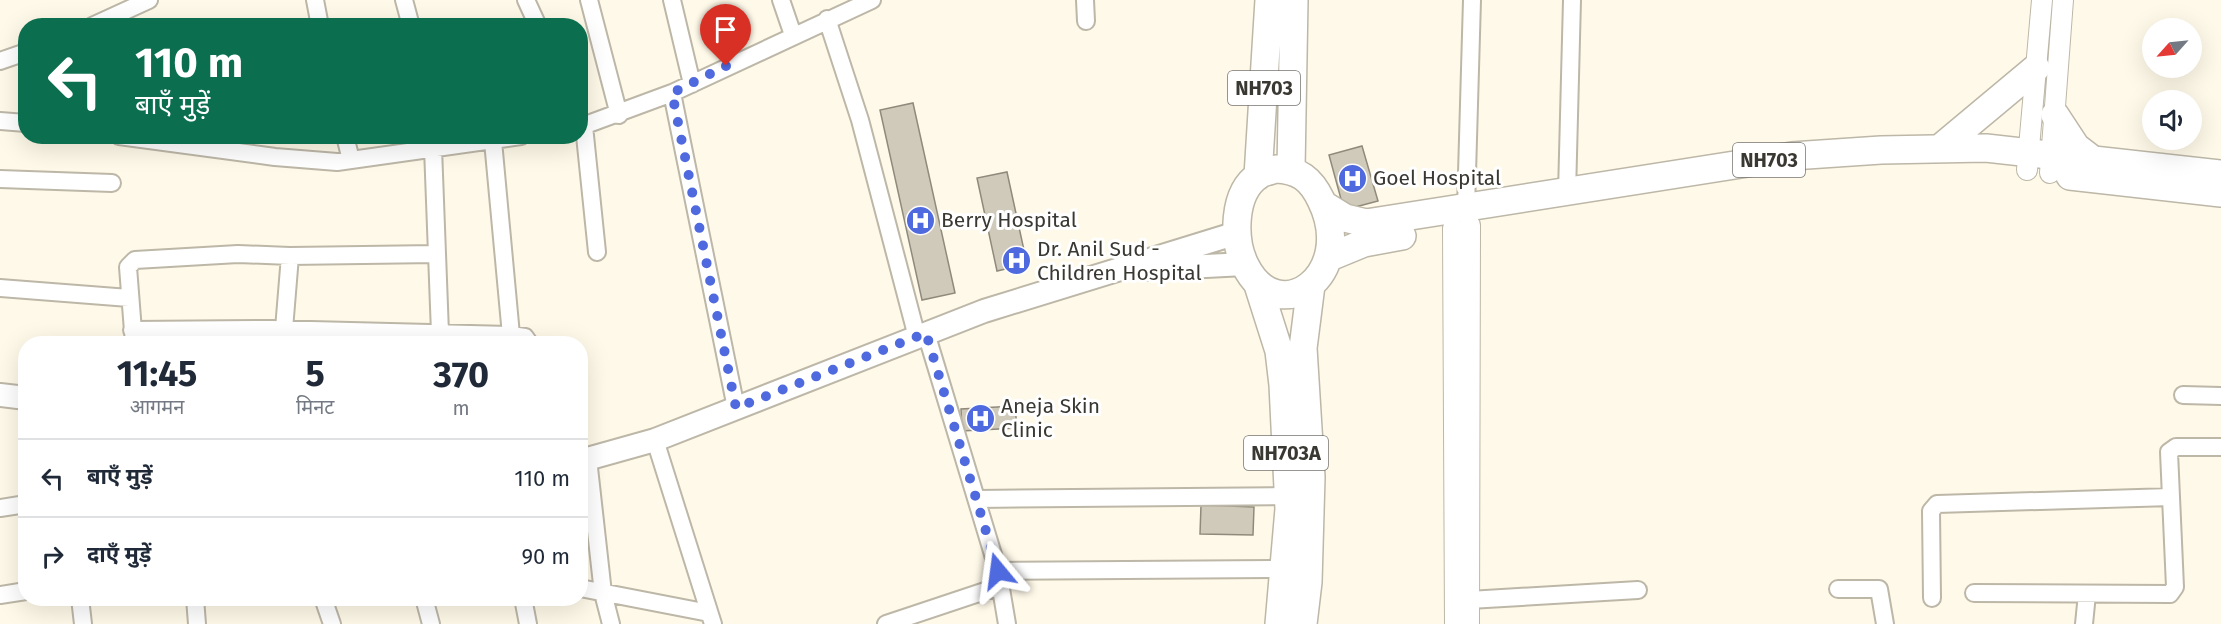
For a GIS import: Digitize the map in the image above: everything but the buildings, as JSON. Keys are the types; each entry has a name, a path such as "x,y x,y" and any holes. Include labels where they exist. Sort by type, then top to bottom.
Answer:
{"highway":[{"name":"NH703","path":"1251,274 1236,222 1242,199 1258,176 1269,0"},
{"name":"NH703","path":"1294,0 1291,169 1304,175 1316,189 1324,205 1331,225 1330,257 1364,243 1567,193 1792,156 1818,162 1879,164 2040,163 2093,160 2221,174"},
{"path":"1939,149 2036,68"},
{"path":"2055,115 2076,147 2093,160"},
{"name":"NH703","path":"1324,205 1345,218 1366,223 1463,220 1818,162 1939,149 1986,148 2040,163 2221,193"},
{"path":"1258,176 1276,169 1291,169"},
{"path":"1251,274 1268,292 1283,294 1296,292 1311,285 1322,273 1330,257"},
{"name":"NH703A","path":"1251,274 1279,351 1288,496 1279,624"},
{"name":"NH703A","path":"1303,624 1308,582 1311,477 1303,348 1311,285"}],"main road":[{"path":"588,459 655,440 984,311 1238,233"},
{"path":"1110,272 1251,274"},
{"path":"0,395 18,397"}],"street":[{"path":"110,18 149,0"},
{"path":"315,0 318,18"},
{"path":"404,0 409,18"},
{"path":"526,0 534,18"},
{"path":"589,0 619,114"},
{"path":"672,0 692,84"},
{"path":"781,0 793,35"},
{"path":"1085,0 1086,21"},
{"path":"1455,624 1463,220 1472,0"},
{"path":"1567,193 1572,0"},
{"path":"2040,163 2036,68 2042,0"},
{"path":"2040,163 2055,115 2063,0"},
{"path":"588,124 672,93 867,1"},
{"path":"827,19 860,120 922,335 977,499 999,579 1007,624"},
{"path":"0,61 18,55"},
{"path":"672,93 736,408"},
{"path":"0,120 18,122"},
{"path":"177,144 275,157 337,162 438,144 436,254 440,333"},
{"path":"347,144 351,160"},
{"path":"493,144 511,335"},
{"path":"584,144 597,252"},
{"path":"0,179 112,183"},
{"path":"1463,220 1469,624"},
{"path":"133,336 128,267 135,260 238,254 290,256 436,254"},
{"path":"275,334 290,256"},
{"path":"0,288 129,298"},
{"path":"398,336 440,333 518,336"},
{"path":"180,336 275,334 322,336"},
{"path":"2183,395 2221,396"},
{"path":"655,440 711,619"},
{"path":"1974,593 2164,595 2173,592 2175,587 2171,448 2221,447"},
{"path":"588,488 603,593 611,624"},
{"path":"977,499 1288,496"},
{"path":"1932,598 1931,511 1937,504 2171,497"},
{"path":"0,508 18,505"},
{"path":"886,624 999,579 1284,569"},
{"path":"1838,589 1879,589 1885,624"},
{"path":"588,590 711,619"},
{"path":"1469,600 1638,590"},
{"path":"0,596 18,593"},
{"path":"2084,624 2087,594"},
{"path":"81,606 83,624"},
{"path":"196,606 197,624"},
{"path":"326,606 332,624"},
{"path":"426,606 431,624"},
{"path":"525,606 528,624"}],"place":[{"name":"Goel Hospital","path":"1352,178"},
{"name":"Berry Hospital","path":"920,220"},
{"name":"Dr. Anil Sud - Children Hospital","path":"1016,261"},
{"name":"Aneja Skin Clinic","path":"980,418"}],"route":[{"path":"726,66 672,93 736,408 926,333 998,571"}]}
